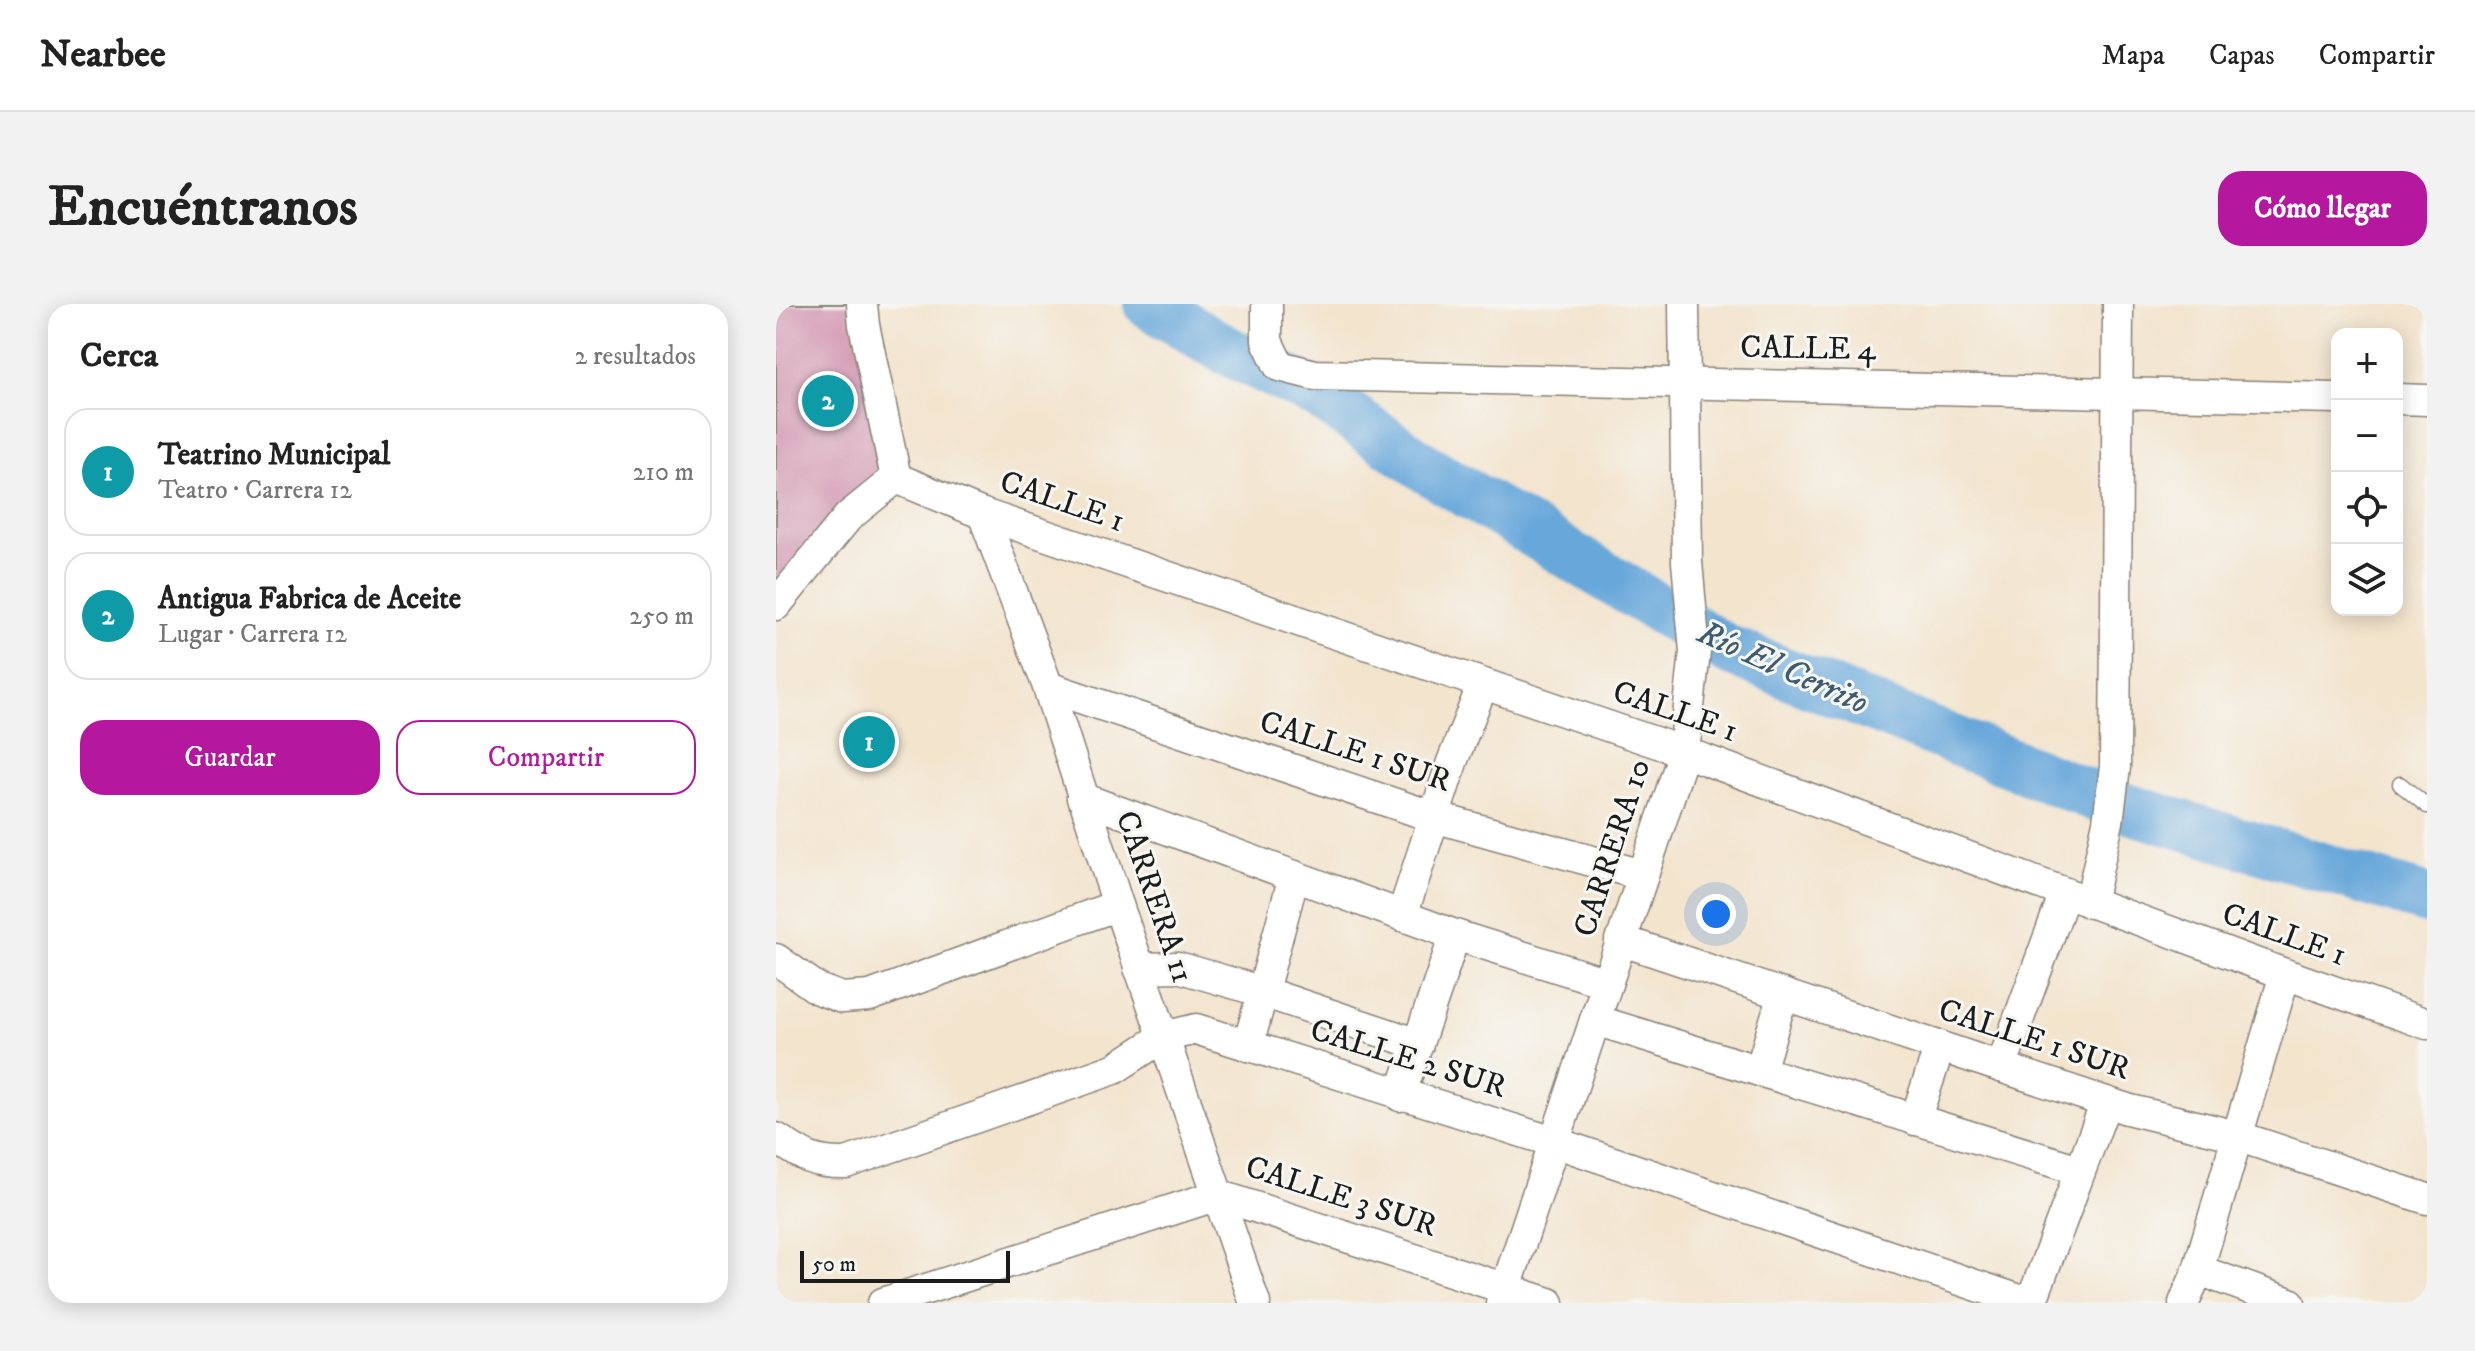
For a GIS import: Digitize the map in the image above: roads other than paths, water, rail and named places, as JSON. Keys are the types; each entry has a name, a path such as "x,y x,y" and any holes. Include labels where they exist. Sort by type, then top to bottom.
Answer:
{"street":[{"path":"776,605 848,517 896,478 862,304"},
{"name":"CALLE 4","path":"1267,304 1267,341 1279,366 1315,375 2331,398"},
{"name":"CARRERA 10","path":"1503,1296 1684,752 1695,652 1687,562 1684,304"},
{"path":"2001,1067 2078,898 2108,822 2115,767 2118,304"},
{"path":"2403,399 2427,400"},
{"name":"CALLE 1","path":"896,478 983,514 1684,752 2427,1024"},
{"name":"CARRERA 11","path":"983,514 1048,687 1139,968 1255,1303"},
{"path":"1402,916 1452,762 1483,684"},
{"name":"CALLE 1 SUR","path":"1048,687 1434,817 1642,875"},
{"path":"1082,798 1455,935 1607,983"},
{"path":"1248,1046 1294,876"},
{"path":"776,959 830,994 842,998 870,996 1118,905"},
{"path":"1400,1096 1455,935"},
{"name":"CALLE 1 SUR","path":"1620,940 2116,1106 2237,1136 2427,1199"},
{"path":"1139,968 1178,967 1418,1044"},
{"path":"2184,1303 2198,1270 2285,974"},
{"path":"1760,1071 1783,994"},
{"path":"1595,1020 2079,1170"},
{"name":"CALLE 2 SUR","path":"776,1138 801,1155 823,1164 846,1163 1114,1069 1163,1037 1196,1029 1400,1096 1554,1142 2029,1303"},
{"path":"1915,1120 1940,1046"},
{"path":"2029,1303 2079,1170 2116,1106"},
{"name":"CALLE 3 SUR","path":"883,1303 1218,1195 1503,1296 1549,1303"},
{"path":"2198,1270 2290,1303"}],"lane":[{"path":"2400,784 2427,806"}],"waterway":[{"name":"Río El Cerrito","path":"1149,304 1226,350 1319,395 1427,469 1726,649 2116,805 2427,899"}],"place":[{"name":"Antigua Fabrica de Aceite","path":"828,401"},
{"name":"Teatrino Municipal","path":"869,742"}]}
